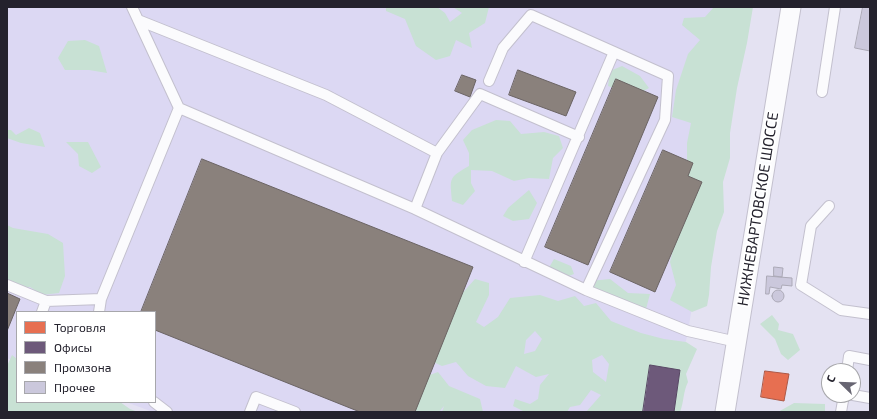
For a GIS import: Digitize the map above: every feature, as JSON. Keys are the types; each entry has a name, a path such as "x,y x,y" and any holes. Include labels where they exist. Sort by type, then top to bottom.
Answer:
{"street":[{"name":"НИЖНЕВАРТОВСКОЕ ШОССЕ","path":"725,412 791,7"}],"lane":[{"path":"132,7 179,108 415,209 524,262 586,290 688,331 736,342"},
{"path":"822,92 835,7"},
{"path":"489,81 503,48 531,15 668,76 665,120 586,290"},
{"path":"138,20 326,94 437,153"},
{"path":"524,262 579,137 614,52"},
{"path":"415,209 437,153 480,94 579,137"},
{"path":"99,311 101,299 179,108"},
{"path":"829,206 811,226 801,285 841,310 870,314"},
{"path":"7,284 46,301 101,299"},
{"path":"42,311 46,301"},
{"path":"848,363 849,356 870,360"},
{"path":"250,412 256,397 294,412"},
{"path":"155,403 167,412"}],"shaded area":[{"path":"7,7 742,7 688,331 680,370 650,365 643,412 153,412 129,403 156,403 156,311 16,311 16,362 7,358"}],"green space":[{"path":"386,7 437,7 445,13 450,22 462,13 453,7 489,7 485,23 469,33 472,48 456,40 450,56 436,60 416,46 405,19 386,11"},
{"path":"714,7 753,7 730,133 730,158 723,182 724,212 717,231 707,306 692,312 670,300 676,285 670,262 687,192 687,143 691,123 672,117 676,90 688,54 700,40 682,25 684,18 705,17"},
{"path":"85,40 99,46 107,73 89,70 65,70 58,58 68,41"},
{"path":"622,66 640,76 649,88 635,96 608,86 610,71"},
{"path":"496,120 510,121 521,134 544,132 559,136 563,148 553,158 549,179 529,178 514,181 492,171 471,170 471,183 475,191 463,205 452,201 452,179 457,173 469,166 469,153 463,140 472,130"},
{"path":"29,128 40,133 45,147 21,143 7,138 7,130 11,130 16,135"},
{"path":"66,142 88,142 101,167 92,173 79,166 78,154"},
{"path":"529,190 537,203 529,219 513,221 503,216 508,208"},
{"path":"7,225 13,228 48,234 63,243 65,276 59,293 42,295 30,287 7,289"},
{"path":"554,259 571,266 574,274 558,280 547,271"},
{"path":"475,279 489,283 489,295 476,322 484,327 498,317 510,298 540,295 558,301 575,296 584,306 596,303 611,321 641,333 664,339 686,342 697,349 686,374 688,382 680,412 674,412 680,370 650,365 643,412 586,412 601,395 591,390 580,405 570,407 567,412 525,412 513,406 515,399 530,404 538,399 540,385 549,374 536,377 516,366 505,388 486,386 468,376 456,362 442,366 429,360 459,297","holes":["535,331 542,339 535,351 524,354 526,340","602,355 609,364 606,382 593,372 592,360"]},
{"path":"610,279 628,293 650,294 646,309 601,299 590,281"},
{"path":"772,315 779,324 778,330 793,334 800,350 788,360 781,354 775,339 760,324"},
{"path":"12,355 16,358 16,403 121,403 138,412 7,412 7,366"},
{"path":"438,372 449,386 480,399 483,412 442,412 444,406 439,412 412,412 427,376"},
{"path":"794,403 825,404 825,412 778,412"}],"building: Торговля":[{"path":"765,371 789,374 784,401 761,397"}],"building: Офисы":[{"path":"650,365 680,370 674,412 643,412"}],"building: Промзона":[{"path":"518,70 576,92 566,116 509,95"},
{"path":"462,75 476,80 470,97 455,91"},
{"path":"616,79 658,97 588,265 545,247"},
{"path":"663,150 693,163 688,176 702,182 655,292 610,272"},
{"path":"202,159 473,267 415,412 360,412 156,330 156,311 141,311"},
{"path":"7,293 20,299 7,331"}],"building: Прочее":[{"path":"863,7 870,7 870,51 855,48"},
{"path":"774,267 783,268 782,277 774,276"},
{"path":"767,276 792,278 792,286 782,285 781,289 770,287 769,294 766,294"},
{"path":"778,290 782,292 784,296 782,300 778,302 774,300 772,296 774,292"}]}
